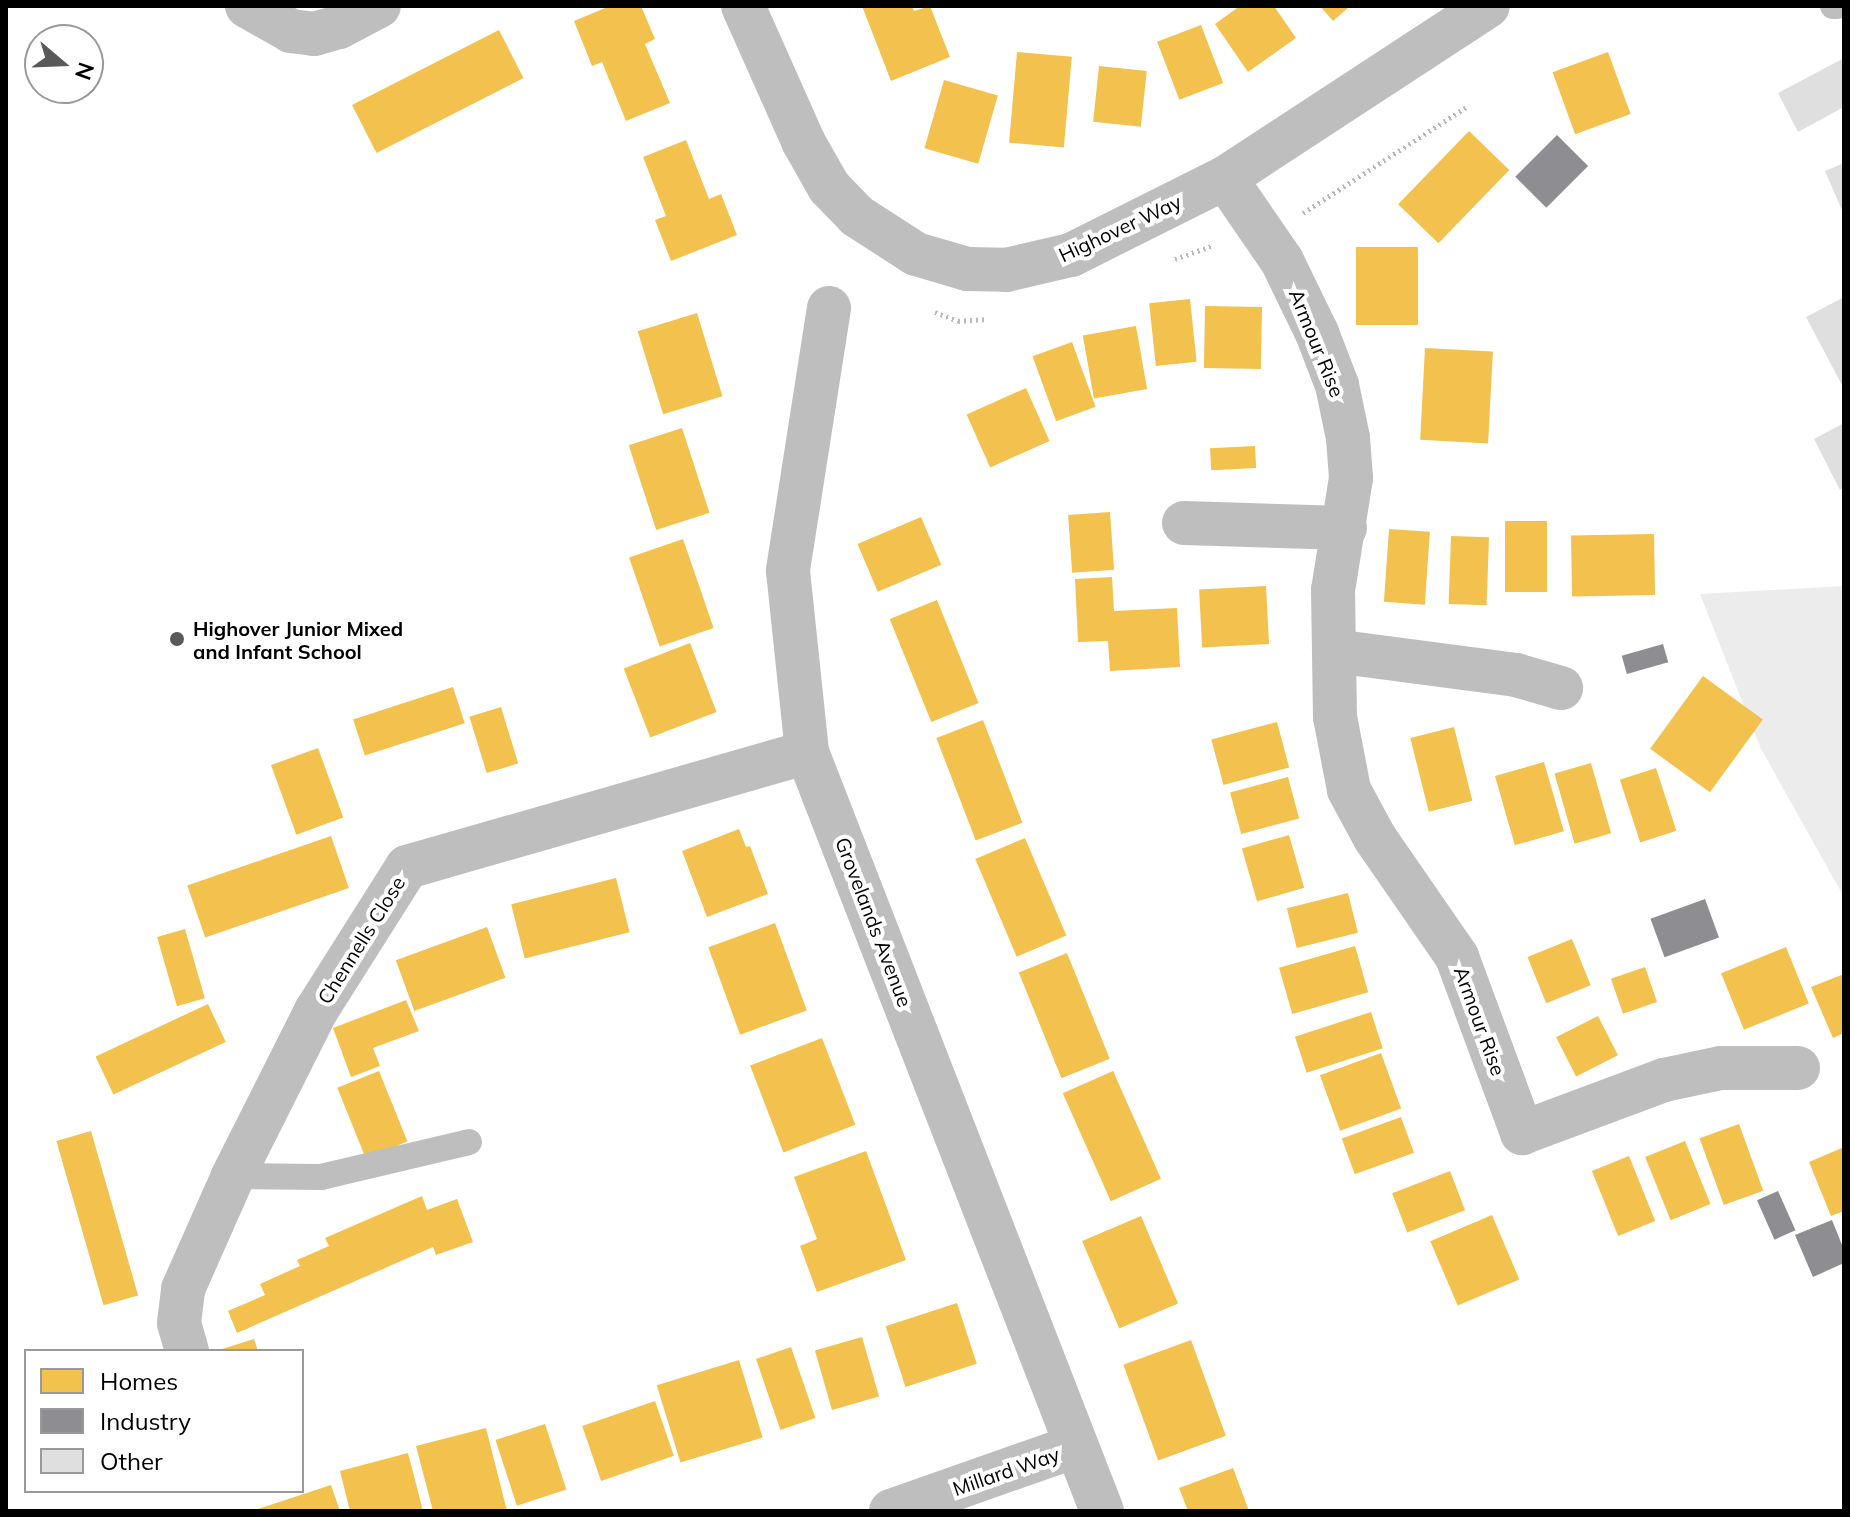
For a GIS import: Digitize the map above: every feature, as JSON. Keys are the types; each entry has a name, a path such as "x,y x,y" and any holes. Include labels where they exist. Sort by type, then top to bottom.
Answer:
{"street":[{"path":"247,6 267,21 291,31 314,34 339,27 379,6"},
{"name":"Highover Way","path":"743,6 804,143 829,187 857,216 916,254 967,269 1006,270 1071,255 1225,178 1483,8"},
{"name":"Armour Rise","path":"1225,178 1282,261 1337,385 1348,438 1351,478 1333,590 1335,717 1349,790 1375,838 1457,957 1522,1133 1664,1080 1721,1068 1798,1068"},
{"name":"Grovelands Avenue","path":"829,308 788,571 807,752 1102,1511"},
{"path":"1184,523 1345,528"},
{"path":"1334,651 1516,675 1561,688"},
{"name":"Chennells Close","path":"186,1349 179,1323 183,1289 233,1176 316,1011 407,867 807,752"},
{"name":"Millard Way","path":"891,1511 1076,1446"}],"lane":[{"path":"233,1176 321,1177 469,1142"}],"shaded area":[{"path":"1844,586 1844,897 1760,747 1700,594"}],"building: Homes":[{"path":"610,6 641,6 655,39 645,44 670,103 626,121 602,62 592,66 574,21"},
{"path":"862,6 912,6 914,11 930,6 950,57 891,81"},
{"path":"1240,6 1274,6 1296,38 1248,72 1215,24"},
{"path":"1320,6 1350,6 1333,21"},
{"path":"1201,25 1223,83 1179,100 1157,42"},
{"path":"499,30 524,78 376,153 352,105"},
{"path":"1017,52 1072,57 1064,147 1009,143"},
{"path":"1608,52 1631,114 1575,134 1553,72"},
{"path":"1099,66 1147,71 1141,127 1093,122"},
{"path":"944,80 998,95 978,164 924,148"},
{"path":"1469,131 1509,170 1438,243 1398,204"},
{"path":"686,140 709,199 721,194 737,235 671,261 655,220 666,216 643,157"},
{"path":"1356,247 1418,247 1418,325 1356,325"},
{"path":"1190,299 1197,362 1156,366 1149,303"},
{"path":"1205,306 1262,307 1261,369 1204,368"},
{"path":"697,313 722,396 663,414 638,331"},
{"path":"1136,326 1147,389 1094,398 1083,335"},
{"path":"1072,342 1096,407 1056,421 1033,356"},
{"path":"1425,348 1493,352 1488,443 1420,440"},
{"path":"1026,388 1050,441 990,467 967,414"},
{"path":"682,428 710,513 656,530 629,445"},
{"path":"1255,446 1256,468 1211,470 1210,448"},
{"path":"1110,512 1114,570 1072,573 1068,515"},
{"path":"921,517 941,565 878,592 857,544"},
{"path":"1505,521 1547,521 1547,592 1505,592"},
{"path":"1389,529 1430,532 1425,605 1384,602"},
{"path":"1654,534 1655,595 1572,596 1571,535"},
{"path":"1451,536 1489,537 1487,605 1449,604"},
{"path":"683,539 714,628 660,646 629,558"},
{"path":"1112,577 1114,611 1177,608 1180,667 1110,671 1108,641 1078,642 1075,579"},
{"path":"1266,586 1269,644 1202,647 1199,590"},
{"path":"937,600 979,703 931,722 890,619"},
{"path":"690,643 717,712 650,738 624,668"},
{"path":"1703,676 1763,719 1710,792 1650,749"},
{"path":"453,687 465,723 365,756 353,719"},
{"path":"501,707 518,763 487,773 469,717"},
{"path":"983,720 1022,823 976,841 936,738"},
{"path":"1277,722 1289,767 1223,785 1211,740"},
{"path":"1454,727 1472,801 1429,812 1410,738"},
{"path":"318,748 343,818 296,835 271,765"},
{"path":"1544,762 1564,831 1515,845 1495,776"},
{"path":"1591,763 1611,833 1575,844 1554,773"},
{"path":"1656,768 1676,831 1640,843 1620,780"},
{"path":"1288,777 1299,819 1241,834 1230,793"},
{"path":"739,829 746,847 750,846 768,894 707,917 682,851"},
{"path":"1289,835 1304,888 1257,901 1242,849"},
{"path":"331,836 349,888 205,937 187,885"},
{"path":"1025,838 1066,936 1017,957 975,859"},
{"path":"616,878 630,932 525,958 511,904"},
{"path":"1348,893 1358,933 1297,948 1287,908"},
{"path":"775,923 807,1010 740,1035 708,947"},
{"path":"487,927 505,978 414,1011 396,960"},
{"path":"185,929 205,998 177,1006 157,937"},
{"path":"1572,939 1591,985 1546,1003 1527,957"},
{"path":"1355,946 1368,992 1292,1014 1279,968"},
{"path":"1786,947 1809,1004 1744,1030 1721,973"},
{"path":"1067,953 1110,1059 1061,1078 1019,972"},
{"path":"1645,967 1657,1002 1623,1014 1611,979"},
{"path":"1844,974 1844,1033 1833,1038 1811,987"},
{"path":"406,1000 419,1031 373,1048 380,1066 351,1077 333,1028"},
{"path":"208,1004 226,1042 113,1094 96,1056"},
{"path":"1371,1012 1383,1048 1307,1073 1295,1037"},
{"path":"1598,1016 1618,1055 1576,1077 1556,1037"},
{"path":"822,1038 855,1125 783,1152 750,1066"},
{"path":"1381,1053 1401,1108 1340,1131 1320,1075"},
{"path":"379,1071 407,1141 366,1158 337,1088"},
{"path":"1113,1071 1161,1179 1111,1201 1063,1093"},
{"path":"1401,1117 1414,1153 1355,1174 1342,1139"},
{"path":"1739,1124 1763,1191 1724,1205 1700,1138"},
{"path":"91,1131 138,1295 104,1305 56,1141"},
{"path":"1685,1141 1710,1204 1671,1220 1645,1157"},
{"path":"1844,1147 1844,1211 1831,1216 1809,1162"},
{"path":"866,1151 906,1260 817,1292 800,1246 817,1239 794,1177"},
{"path":"1629,1156 1655,1221 1618,1236 1592,1171"},
{"path":"1450,1171 1465,1210 1407,1232 1392,1193"},
{"path":"422,1196 427,1210 457,1199 473,1242 436,1255 433,1247 237,1333 228,1311 265,1295 260,1284 300,1266 297,1260 329,1246 325,1238"},
{"path":"1492,1215 1519,1279 1458,1306 1430,1241"},
{"path":"1141,1216 1178,1303 1119,1328 1082,1241"},
{"path":"957,1303 977,1364 905,1387 886,1326"},
{"path":"862,1337 879,1397 832,1410 815,1351"},
{"path":"254,1339 257,1349 222,1349"},
{"path":"1191,1340 1226,1436 1158,1460 1123,1365"},
{"path":"791,1347 815,1418 780,1430 756,1359"},
{"path":"739,1360 763,1437 680,1463 657,1385"},
{"path":"655,1401 674,1456 601,1481 582,1426"},
{"path":"545,1424 566,1490 517,1506 496,1440"},
{"path":"486,1428 507,1511 433,1511 416,1446"},
{"path":"408,1453 423,1511 350,1511 340,1471"},
{"path":"1233,1468 1249,1511 1188,1511 1179,1488"},
{"path":"331,1485 340,1511 255,1511 255,1510"}],"building: Industry":[{"path":"1557,135 1588,166 1546,208 1515,177"},
{"path":"1663,644 1668,662 1627,674 1622,656"},
{"path":"1705,899 1719,938 1665,957 1650,919"},
{"path":"1778,1191 1795,1230 1774,1240 1757,1200"},
{"path":"1832,1220 1844,1250 1844,1263 1813,1277 1795,1235"}],"building: Other":[{"path":"1844,58 1844,107 1798,132 1778,93"},
{"path":"1844,163 1844,215 1825,171"},
{"path":"1844,297 1844,389 1806,317"},
{"path":"1844,423 1844,488 1840,490 1814,439"}],"place":[{"name":"Highover Junior Mixed and Infant School","path":"177,639"}]}
